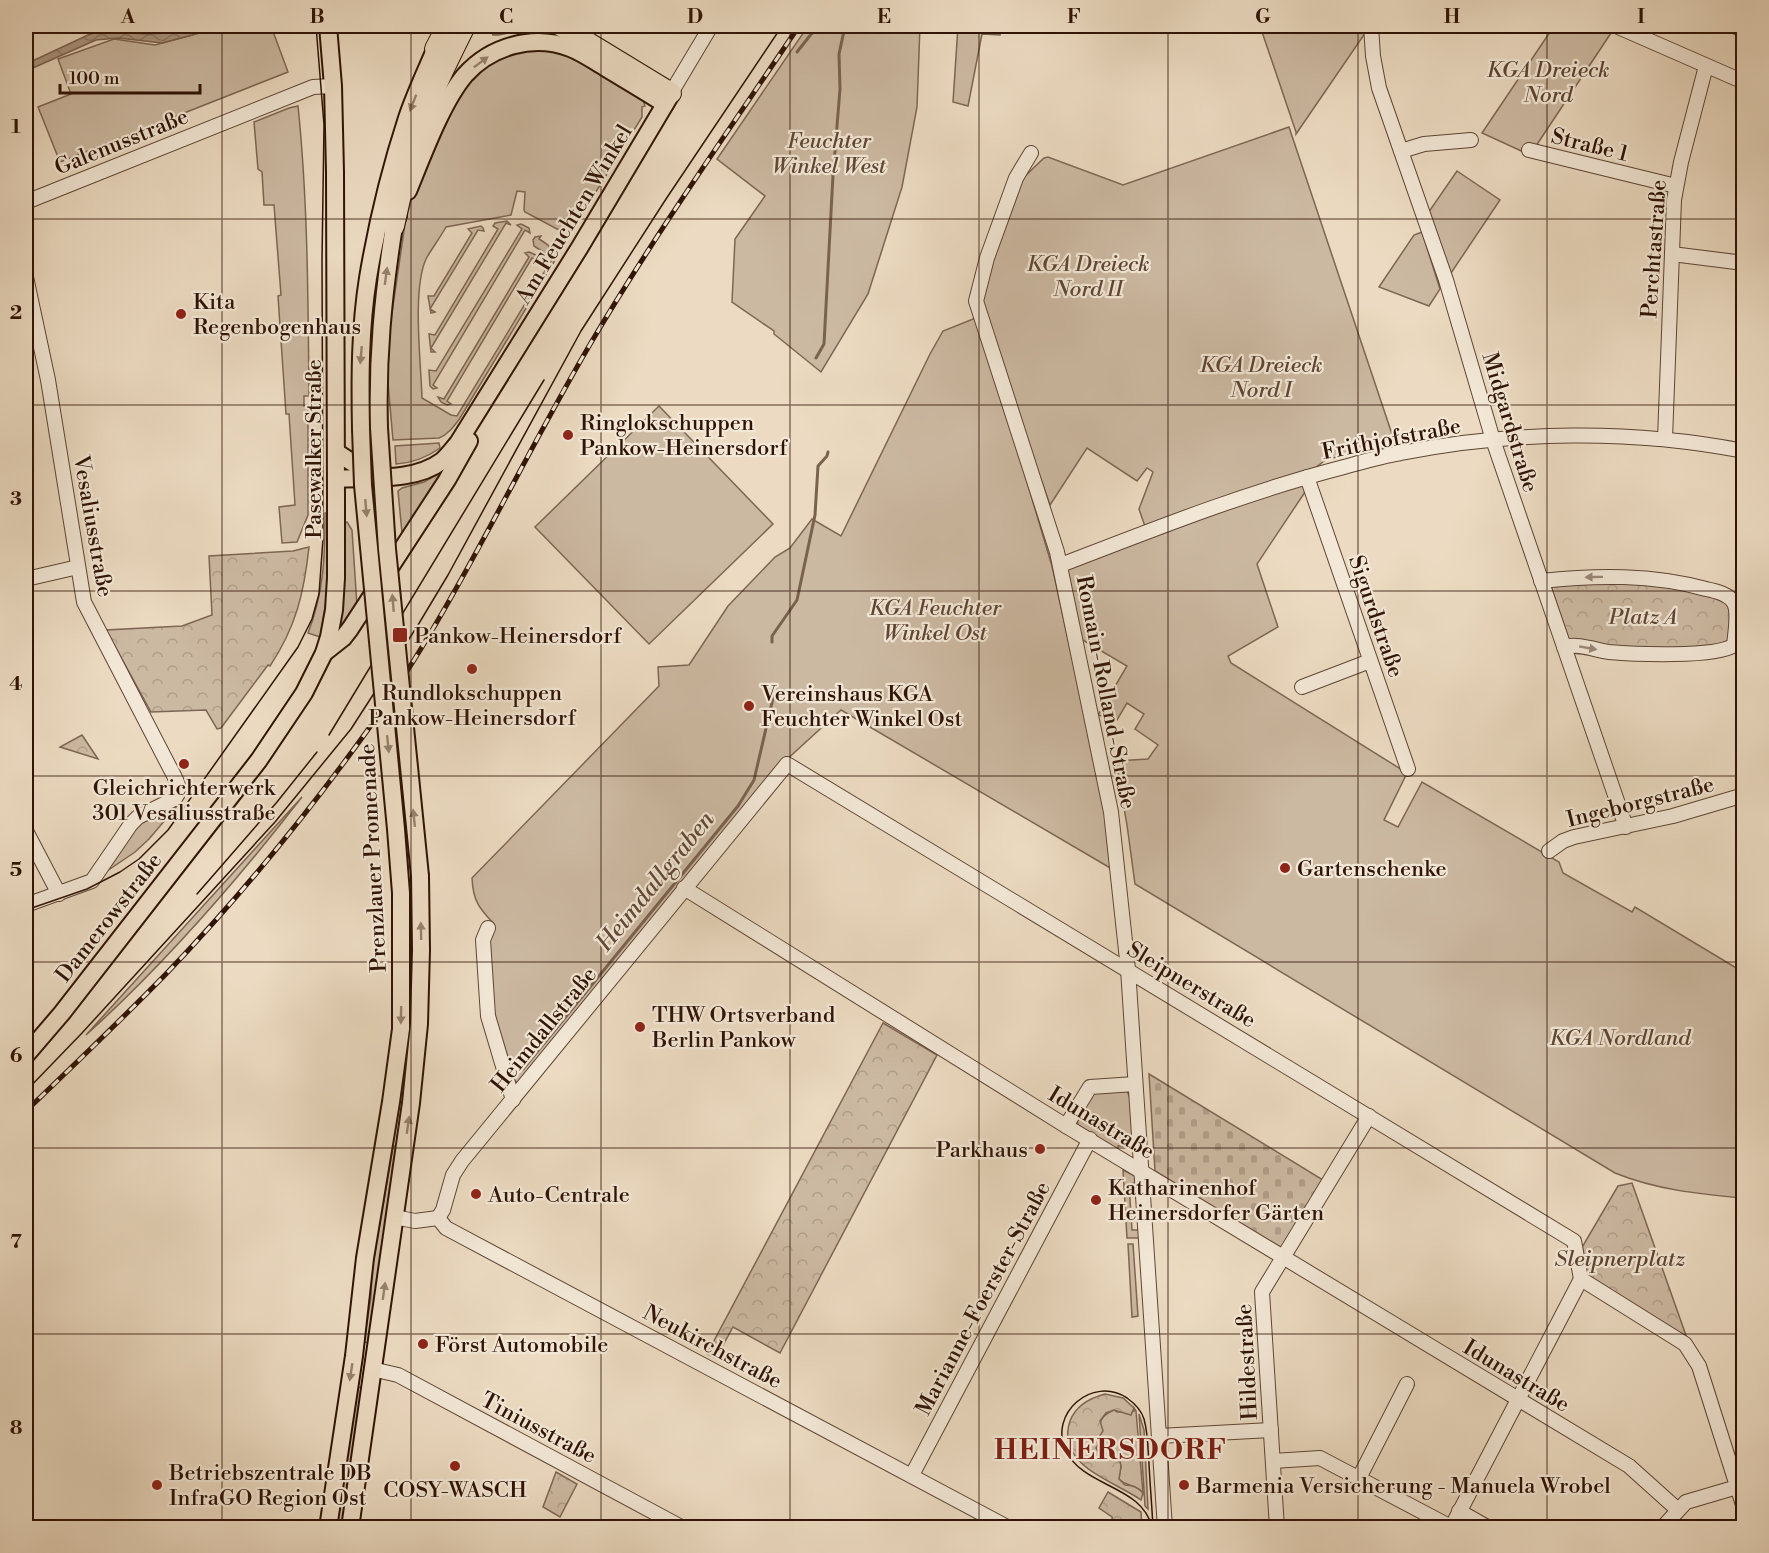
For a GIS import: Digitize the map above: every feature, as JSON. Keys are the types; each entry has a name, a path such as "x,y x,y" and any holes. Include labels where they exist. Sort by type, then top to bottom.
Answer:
{"highway":[{"path":"435,49 446,26"},
{"path":"394,226 410,156 422,121 465,26"},
{"path":"561,26 668,99"}],"main road":[{"name":"Pasewalker Straße","path":"224,806 259,760 304,693 324,653 334,610 336,452 333,86 328,26"},
{"name":"Prenzlauer Promenade","path":"350,1527 411,1103 419,1024 420,876 386,538 379,428 380,326 394,226 450,98 465,75 494,53 522,43 539,42 562,46 668,99"},
{"name":"Prenzlauer Promenade","path":"328,1527 354,1356 365,1258 392,1102 399,1039 402,962 401,893 395,818 363,485 360,373 370,268 396,154 435,49"},
{"name":"Am Feuchten Winkel","path":"336,479 418,472 443,460 471,425 668,99"},
{"name":"Am Feuchten Winkel","path":"324,653 343,638 350,629 399,555 469,443 471,425"},
{"path":"336,452 374,477"},
{"name":"Damerowstraße","path":"26,1055 62,1013 224,806"}],"street":[{"name":"Am Feuchten Winkel","path":"668,99 711,26"},
{"name":"Midgardstraße","path":"1371,26 1373,56 1379,88 1446,280 1493,440 1626,827"},
{"path":"1616,26 1743,82"},
{"name":"Perchtastraße","path":"1665,439 1676,186 1706,66"},
{"name":"Galenusstraße","path":"26,202 313,87 333,86"},
{"path":"1401,151 1424,144 1471,140"},
{"name":"Straße 1","path":"1529,150 1676,186"},
{"name":"Romain-Rolland-Straße","path":"1031,153 1016,178 987,258 976,301 1061,565 1111,812 1128,969 1165,1527"},
{"path":"1672,254 1743,263"},
{"name":"Vesaliusstraße","path":"26,277 48,380 84,602 179,789 174,799 131,824 92,881 59,894"},
{"name":"Frithjofstraße","path":"1061,565 1219,506 1307,477 1400,453 1493,440 1603,436 1665,439 1743,451"},
{"name":"Sigurdstraße","path":"1307,477 1408,769"},
{"path":"26,579 78,567"},
{"path":"1541,581 1613,576 1688,584 1720,592 1733,601 1739,619 1734,645 1725,649 1674,654 1638,654 1609,652 1570,645 1564,647"},
{"path":"1302,687 1370,661"},
{"name":"Sleipnerstraße","path":"787,764 1574,1241 1581,1280"},
{"name":"Heimdallstraße","path":"438,1218 443,1210 453,1175 462,1161 787,764"},
{"name":"Ingeborgstraße","path":"1549,851 1563,841 1574,837 1683,813 1743,795"},
{"path":"26,831 59,894 26,905"},
{"name":"Idunastraße","path":"684,888 1066,1126 1141,1169 1283,1258 1629,1466 1678,1510"},
{"path":"488,928 483,940 488,1016 513,1100"},
{"path":"1066,1126 1090,1087 1135,1084"},
{"name":"Hildestraße","path":"1277,1527 1262,1292 1369,1116"},
{"name":"Marianne-Foerster-Straße","path":"912,1475 1090,1139"},
{"path":"394,1217 415,1221 438,1218"},
{"name":"Neukirchstraße","path":"438,1218 446,1228 1009,1527"},
{"path":"1274,1461 1320,1458 1451,1527 1581,1280 1685,1344 1699,1366 1743,1508"},
{"name":"Tiniusstraße","path":"372,1370 392,1372 418,1385 683,1527"},
{"path":"1359,1478 1407,1384"},
{"path":"1159,1436 1271,1430"},
{"path":"1662,1527 1686,1502 1737,1487"},
{"path":"1459,1511 1489,1527"}],"green space":[{"path":"226,26 271,26 288,72 60,162 38,107 71,94 58,59 114,39 155,45"},
{"name":"Feuchter Winkel West","path":"808,26 920,26 917,107 902,187 868,294 821,372 774,334 774,331 732,302 735,239 765,196 717,159"},
{"path":"958,26 1001,26 1000,35 982,34 968,106 953,102"},
{"path":"1260,26 1370,26 1296,134 1296,132"},
{"name":"KGA Dreieck Nord","path":"1554,26 1603,26 1613,30 1530,155 1482,133"},
{"path":"533,48 568,54 643,100 645,106 642,107 642,117 572,231 557,229 525,212 525,192 517,191 511,215 446,227 426,259 422,272 418,327 422,398 451,415 457,416 551,261 548,255 534,246 535,237 541,236 539,239 551,248 554,262 451,430 439,438 393,440 387,372 389,333 405,224 413,193 441,127 466,84 479,70 505,54"},
{"path":"298,106 307,251 309,396 304,396 304,406 308,406 308,515 297,542 282,543 279,507 295,505 289,414 286,414 278,296 281,295 274,205 264,205 262,172 258,169 254,122"},
{"path":"1289,127 1396,446 1327,459 1303,477 1305,492 1257,564 1278,627 1228,656 1231,663 1407,773 1384,820 1398,827 1422,782 1559,862 1563,873 1632,912 1635,907 1743,972 1743,1198 1662,1187 1615,1173 1135,884 1116,761 1148,759 1158,745 1135,729 1144,714 1127,703 1117,720 1098,715 1127,666 1081,639 1065,572 1070,566 1148,535 1139,509 1153,472 1147,468 1137,481 1087,448 1050,505 985,322 982,302 992,260 1021,180 1044,158 1048,157 1123,185"},
{"path":"1457,171 1500,200 1449,276 1428,213"},
{"path":"507,221 511,225 506,223 431,348 435,352 431,352 429,334 435,335 498,229 493,226 495,223"},
{"path":"521,224 529,228 530,233 525,230 433,385 437,388 433,389 430,386 429,370 436,371 522,229 517,225"},
{"path":"481,226 484,231 478,230 430,309 428,296 434,296 472,233 468,229"},
{"path":"1422,232 1440,289 1429,306 1379,287 1414,235"},
{"path":"525,253 536,255 537,260 532,258 447,401 451,404 441,402 438,397 444,399 529,257"},
{"name":"KGA Feuchter Winkel Ost","path":"978,317 1052,566 1105,807 1112,869 841,710 784,762 517,1083 507,1071 498,1039 489,985 487,951 494,924 478,904 472,878 659,686 658,667 689,665 728,606 775,557 790,548 812,519 841,536 943,331"},
{"path":"659,406 773,524 649,644 535,527"},
{"path":"439,443 440,448 424,457 396,464 395,446"},
{"path":"442,474 405,533 402,533 398,491 424,482"},
{"path":"325,513 328,513 328,590 320,637 308,633 323,574"},
{"path":"347,522 352,530 357,606 341,629 338,626 343,524"},
{"path":"309,547 297,609 279,652 221,728 217,729 206,710 151,712 106,630 182,626 212,615 209,556 293,551"},
{"name":"Platz A","path":"1633,582 1678,588 1731,601 1729,644 1692,648 1626,648 1569,640 1550,584"},
{"path":"82,735 98,759 60,747"},
{"path":"302,797 199,921 116,1008 86,1035"},
{"path":"183,799 149,839 135,852 107,871 128,836 145,817"},
{"path":"883,1023 937,1055 780,1353 733,1327 716,1358 707,1354"},
{"path":"1149,1074 1323,1180 1282,1249 1155,1171"},
{"path":"1127,1091 1130,1098 1133,1146 1118,1146 1118,1150 1078,1125 1077,1119 1091,1093"},
{"path":"393,1146 396,1146 368,1343 364,1342 371,1297 372,1270"},
{"path":"1123,1170 1135,1176 1136,1183 1129,1184 1132,1230 1139,1230 1139,1238 1127,1238"},
{"name":"Sleipnerplatz","path":"1632,1183 1688,1341 1589,1280 1581,1249 1618,1186"},
{"path":"1128,1244 1133,1244 1138,1316 1132,1317"},
{"path":"358,1387 362,1388 342,1527 336,1528"},
{"path":"1105,1394 1123,1398 1134,1408 1131,1415 1114,1410 1106,1413 1100,1421 1103,1431 1096,1448 1101,1456 1120,1461 1119,1479 1125,1485 1141,1491 1143,1493 1141,1500 1090,1470 1071,1449 1068,1436 1073,1415 1084,1403"},
{"path":"1134,1408 1143,1493 1119,1479 1121,1466 1101,1456 1096,1448 1102,1418 1114,1410 1117,1412 1134,1411"},
{"path":"1139,1414 1144,1430 1148,1509 1145,1506"},
{"path":"556,1472 577,1484 560,1517 543,1507"},
{"path":"1108,1492 1141,1512 1142,1527 1113,1527 1112,1517 1099,1508"}],"water":[{"path":"194,26 214,26 162,43 118,38 96,40 26,71 26,64 100,31 170,33"},
{"path":"488,26 532,26 529,29 493,35"}],"waterway":[{"path":"816,358 824,344 840,89 839,54 845,26"},
{"path":"1716,26 1744,37"},
{"path":"797,52 812,33 824,29"},
{"name":"Heimdallgraben","path":"772,642 772,636 797,600 815,515 818,466 828,452"},
{"name":"Heimdallgraben","path":"523,1069 738,806 754,780 774,694"}],"tram line":[{"path":"26,910 87,889 120,872 139,859 168,830 298,647 312,619 319,594 323,539 324,125 316,26"},
{"path":"26,1091 275,822 351,729 448,575 581,331 782,26"},
{"path":"329,735 544,380"},
{"path":"197,894 317,752"},
{"path":"1152,1528 1146,1514 1137,1503 1126,1494 1086,1473 1074,1463 1066,1451 1062,1437 1063,1424 1068,1412 1088,1395 1100,1391 1114,1392 1130,1400 1143,1415 1148,1441 1153,1528"}],"railway":[{"path":"26,1111 148,992 219,917 320,795 367,731 399,685 428,637 564,390 616,301 693,182 799,26"}],"place":[{"name":"Kita Regenbogenhaus","path":"181,314"},
{"name":"Ringlokschuppen Pankow-Heinersdorf","path":"568,435"},
{"name":"Pankow-Heinersdorf","path":"400,635"},
{"name":"Rundlokschuppen Pankow-Heinersdorf","path":"472,669"},
{"name":"Vereinshaus KGA Feuchter Winkel Ost","path":"749,706"},
{"name":"Gleichrichterwerk 301 Vesaliusstraße","path":"184,764"},
{"name":"Gartenschenke","path":"1285,868"},
{"name":"THW Ortsverband Berlin Pankow","path":"640,1027"},
{"name":"Parkhaus","path":"1040,1149"},
{"name":"Auto-Centrale","path":"476,1194"},
{"name":"Katharinenhof Heinersdorfer Gärten","path":"1096,1200"},
{"name":"Först Automobile","path":"423,1344"},
{"name":"COSY-WASCH","path":"455,1466"},
{"name":"Betriebszentrale DB InfraGO Region Ost","path":"157,1485"},
{"name":"Barmenia Versicherung - Manuela Wrobel","path":"1184,1485"}],"district":[{"name":"HEINERSDORF","path":"1111,1449"}],"park label":[{"name":"KGA Dreieck Nord II","path":"1088,276"},
{"name":"KGA Dreieck Nord I","path":"1261,376"},
{"name":"KGA Nordland","path":"1620,1037"}]}
